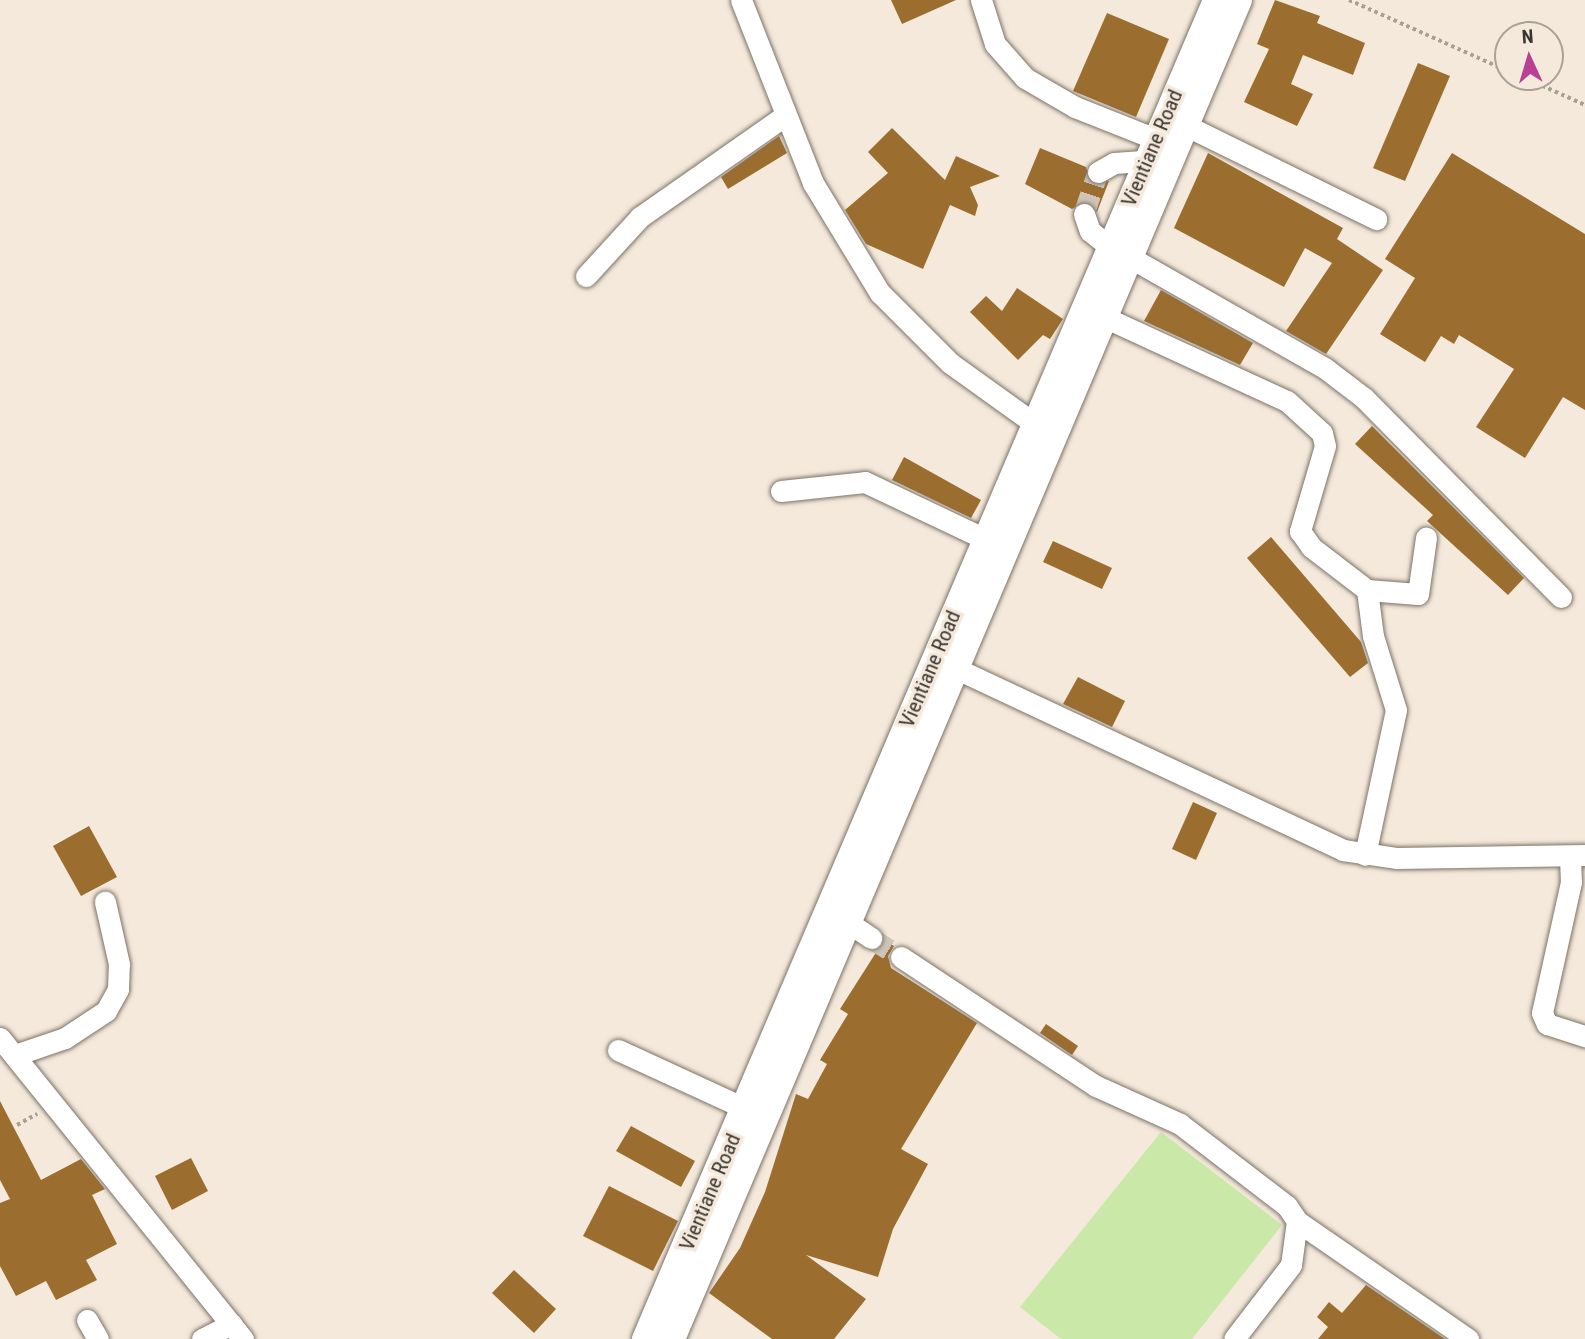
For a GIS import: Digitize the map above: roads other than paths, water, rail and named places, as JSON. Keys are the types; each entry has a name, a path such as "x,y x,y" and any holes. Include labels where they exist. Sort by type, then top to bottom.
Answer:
{"main road":[{"name":"Vientiane Road","path":"645,1339 946,664 985,539 1035,424 1120,252 1151,150 1216,0"},
{"path":"672,1339 849,923 946,664 1104,317 1120,252 1187,126 1238,0"}],"street":[{"path":"741,0 813,183 880,293 950,363 1035,424"},
{"path":"981,0 995,44 1025,78 1151,150"},
{"path":"586,276 640,217 785,116"},
{"path":"1187,126 1376,219"},
{"path":"1098,172 1114,163 1151,150"},
{"path":"1084,214 1090,231 1120,252 1326,369 1364,398 1561,597"},
{"path":"1104,317 1287,401 1311,419 1325,446 1300,531 1311,547 1367,590 1419,594 1426,538"},
{"path":"780,491 865,482 985,539"},
{"path":"1365,855 1396,710 1373,636 1367,590"},
{"path":"946,664 1329,846 1365,855 1578,856 1542,1013 1548,1024 1585,1036"},
{"path":"18,1054 65,1038 106,1011 118,989 119,964 105,902"},
{"path":"849,923 872,938"},
{"path":"901,957 1096,1086 1180,1124 1287,1206 1297,1221 1468,1339"},
{"path":"0,1038 18,1054 237,1331 202,1339"},
{"path":"618,1049 746,1109"},
{"path":"1234,1339 1291,1265 1297,1221"},
{"path":"88,1320 98,1339"}],"tunnel":[{"path":"1084,214 1098,172"},
{"path":"871,938 901,957"}]}
